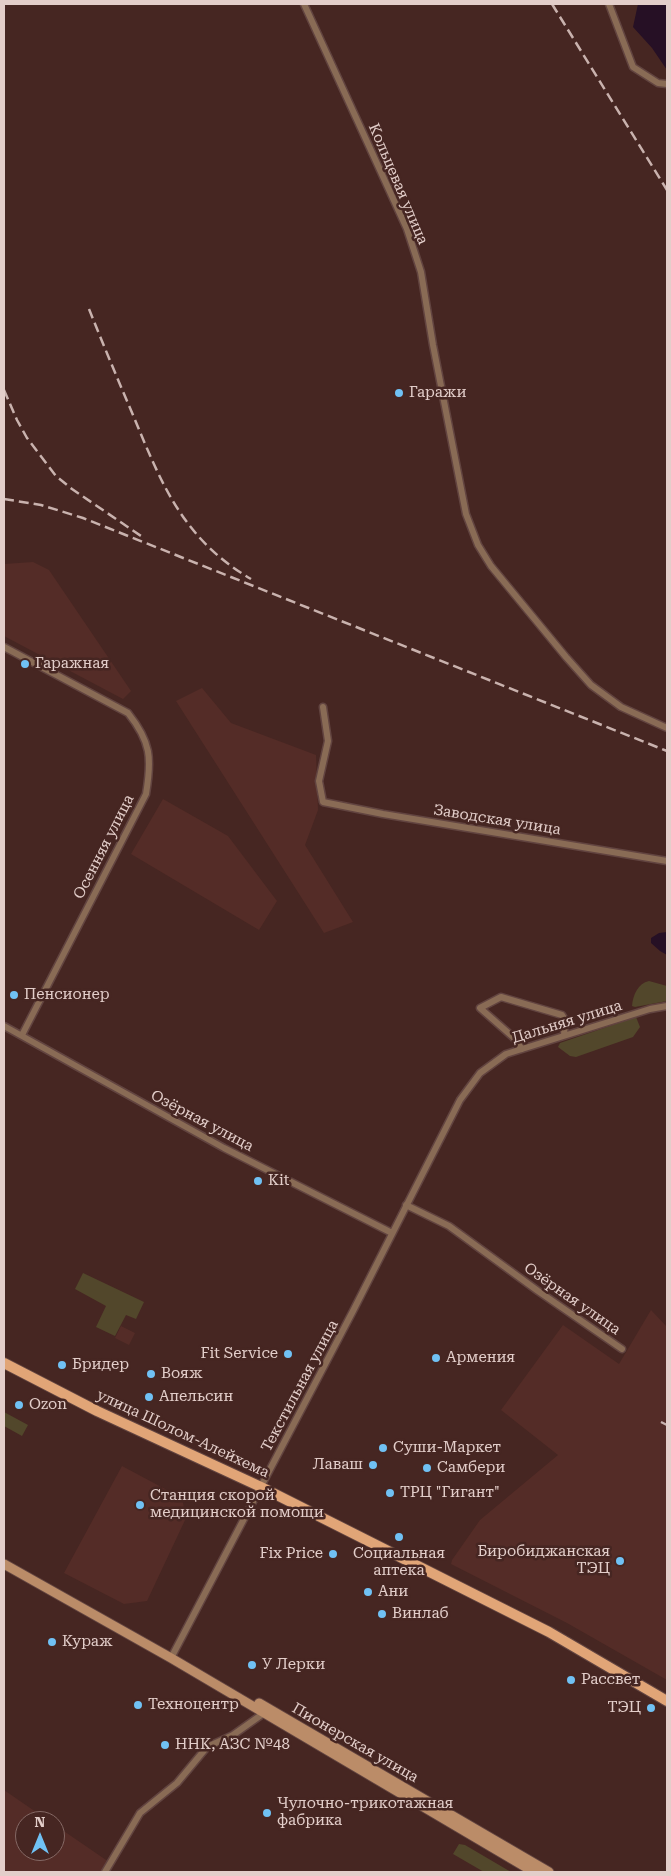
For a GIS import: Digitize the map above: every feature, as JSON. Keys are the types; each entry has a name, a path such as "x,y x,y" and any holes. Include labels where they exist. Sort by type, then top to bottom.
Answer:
{"main road":[{"name":"улица Шолом-Алейхема","path":"4,1363 97,1411 261,1487 549,1632 667,1701"},
{"name":"Пионерская улица","path":"4,1564 266,1710 533,1868 549,1872"}],"street":[{"name":"Кольцевая улица","path":"304,4 407,229 421,272 432,344 466,514 478,545 491,566 566,657 592,685 621,707 667,728"},
{"path":"609,4 633,68 658,83 667,84"},
{"name":"Осенняя улица","path":"4,647 128,714 138,727 148,747 150,768 146,794 22,1035"},
{"name":"Заводская улица","path":"323,707 328,741 319,781 323,802 383,814 667,862"},
{"path":"522,1049 513,1037 480,1008 501,997 562,1015 565,1020 564,1035"},
{"name":"Дальняя улица","path":"406,1205 460,1100 480,1074 506,1054 650,1009 667,1006"},
{"name":"Озёрная улица","path":"4,1026 224,1148 392,1232"},
{"name":"Озёрная улица","path":"406,1205 449,1226 622,1349"},
{"name":"Текстильная улица","path":"171,1658 353,1311 406,1205"},
{"path":"105,1872 140,1812 177,1783 207,1747 233,1735 266,1710"}],"shaded area":[{"path":"638,4 667,4 667,70 652,48 633,27"},
{"path":"33,562 49,570 131,691 123,699 4,636 4,564"},
{"path":"202,688 231,723 316,755 318,810 305,845 353,922 324,933 176,701"},
{"path":"163,799 228,836 277,901 259,930 131,854"},
{"path":"667,932 667,955 651,943 651,938 659,933"},
{"path":"649,981 667,986 667,1001 632,1006 637,990 642,984"},
{"path":"636,1017 640,1027 633,1037 576,1057 570,1056 558,1047 560,1043"},
{"path":"83,1273 144,1302 136,1319 126,1315 115,1336 96,1327 106,1306 75,1289"},
{"name":"Биробиджанская ТЭЦ","path":"651,1310 667,1327 667,1680 567,1623 451,1564 480,1520 558,1455 501,1410 563,1325 619,1364"},
{"path":"121,1326 135,1333 129,1345 115,1338"},
{"path":"4,1412 28,1425 22,1436 4,1426"},
{"path":"122,1466 182,1498 186,1518 147,1601 124,1604 64,1573"},
{"path":"4,1790 34,1811 15,1811 15,1861 65,1861 65,1832 109,1862 102,1872 4,1872"},
{"path":"459,1844 465,1845 511,1872 484,1872 453,1854"}],"railway":[{"path":"552,4 667,190"},
{"path":"89,309 154,465 177,508 191,528 208,546 251,579"},
{"path":"4,390 27,438 56,476 141,536"},
{"path":"4,499 41,505 83,518 667,751"},
{"path":"661,1422 667,1425"}],"place":[{"name":"Гаражи","path":"399,393"},
{"name":"Гаражная","path":"25,664"},
{"name":"Пенсионер","path":"14,995"},
{"name":"Kit","path":"258,1181"},
{"name":"Fit Service","path":"288,1354"},
{"name":"Армения","path":"436,1358"},
{"name":"Бридер","path":"62,1365"},
{"name":"Вояж","path":"151,1374"},
{"name":"Апельсин","path":"149,1397"},
{"name":"Ozon","path":"19,1405"},
{"name":"Суши-Маркет","path":"383,1448"},
{"name":"Лаваш","path":"373,1465"},
{"name":"Самбери","path":"427,1468"},
{"name":"ТРЦ \"Гигант\"","path":"390,1493"},
{"name":"Станция скорой медицинской помощи","path":"140,1505"},
{"name":"Социальная аптека","path":"399,1537"},
{"name":"Fix Price","path":"333,1554"},
{"name":"Биробиджанская ТЭЦ","path":"620,1561"},
{"name":"Ани","path":"368,1592"},
{"name":"Винлаб","path":"382,1614"},
{"name":"Кураж","path":"52,1642"},
{"name":"У Лерки","path":"252,1665"},
{"name":"Рассвет","path":"571,1680"},
{"name":"Техноцентр","path":"138,1705"},
{"name":"ТЭЦ","path":"651,1708"},
{"name":"ННК, АЗС №48","path":"165,1745"},
{"name":"Чулочно-трикотажная фабрика","path":"267,1813"}]}
